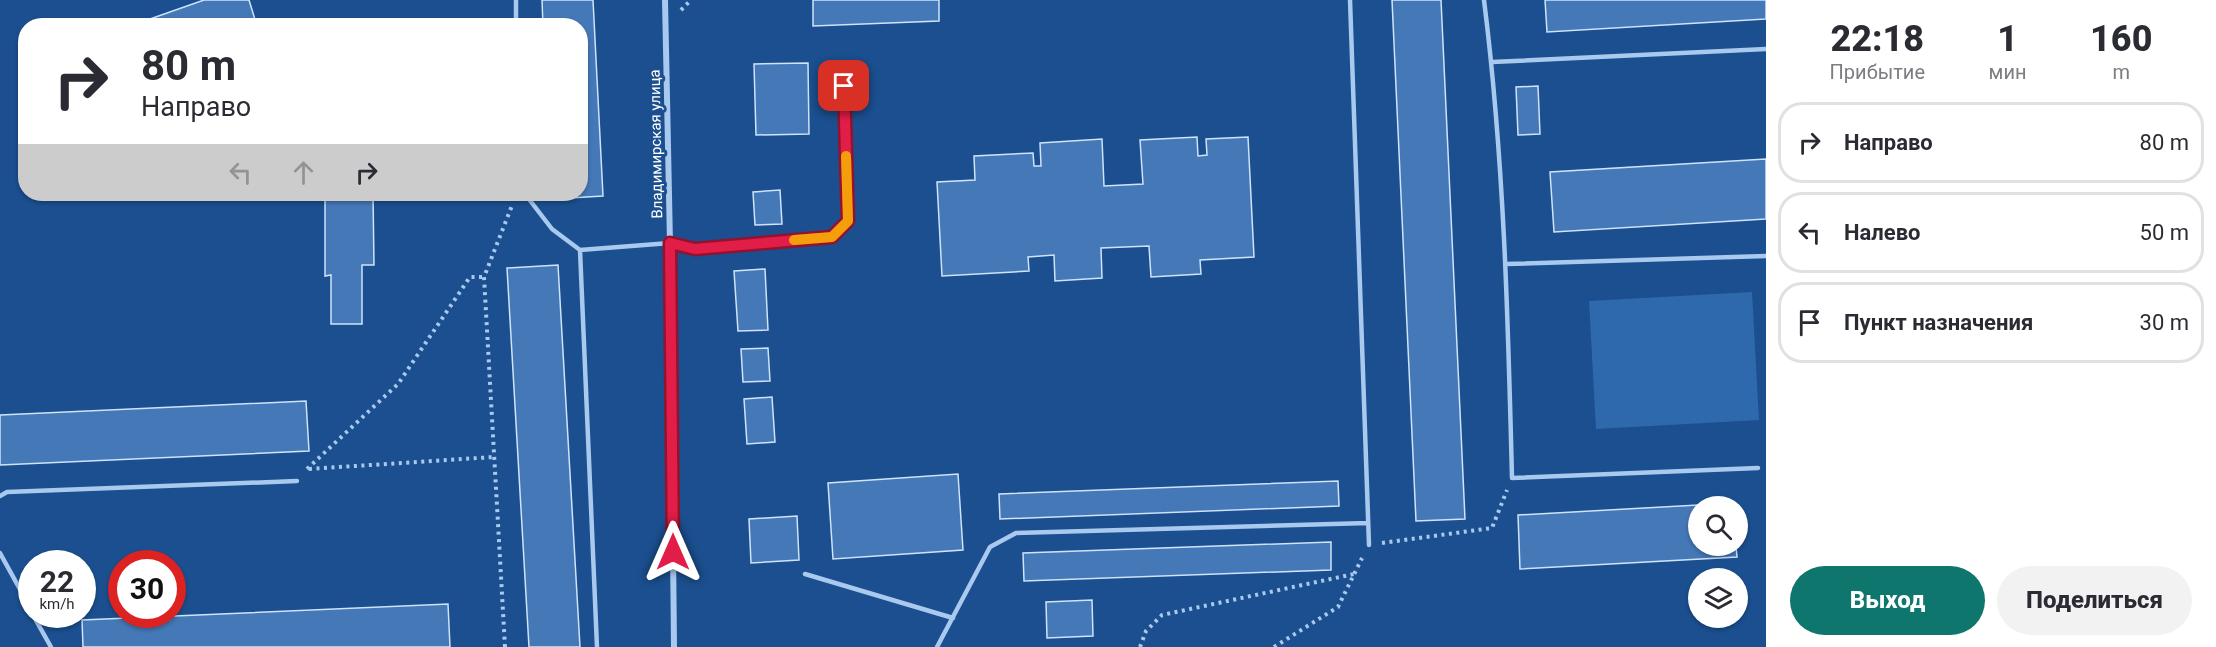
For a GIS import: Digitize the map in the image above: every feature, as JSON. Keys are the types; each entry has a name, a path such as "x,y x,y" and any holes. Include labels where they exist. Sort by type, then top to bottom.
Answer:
{"street":[{"name":"Владимирская улица","path":"665,0 674,647"}],"lane":[{"path":"516,0 516,18"},
{"path":"1350,0 1369,545"},
{"path":"1484,0 1492,62 1506,264 1512,478 1758,468"},
{"path":"1492,62 1766,49"},
{"path":"530,201 552,229 580,250 670,243 695,249 832,237 848,221 843,63"},
{"path":"580,250 597,647"},
{"path":"1506,264 1766,256"},
{"path":"0,496 7,492 297,481"},
{"path":"937,647 990,548 1016,534 1368,523"},
{"path":"0,553 18,587"},
{"path":"805,574 953,618"},
{"path":"40,628 51,647 45,647"}],"path":[{"path":"678,13 691,0"},
{"path":"505,647 483,278 513,201"},
{"path":"297,481 398,384 470,278 483,278"},
{"path":"307,469 494,457"},
{"path":"1274,647 1338,607 1369,545 1492,528 1512,478"},
{"path":"1140,647 1146,631 1162,615 1354,574"}],"shaded area":[{"path":"1752,292 1759,420 1596,429 1589,301"}],"building":[{"path":"204,0 249,0 255,18 153,18"},
{"path":"542,0 593,0 603,196 588,197 588,18 543,18"},
{"path":"813,0 939,0 939,21 813,26"},
{"path":"1392,0 1441,0 1465,519 1416,521"},
{"path":"1545,0 1766,0 1766,19 1547,32"},
{"path":"808,63 809,134 756,135 754,64"},
{"path":"1538,86 1540,134 1518,135 1516,87"},
{"path":"1197,137 1198,156 1207,155 1206,139 1248,137 1254,257 1200,260 1201,274 1151,277 1149,246 1101,248 1102,278 1055,281 1054,255 1028,257 1029,271 942,276 937,182 975,180 974,156 1033,153 1034,166 1041,166 1040,143 1102,139 1104,186 1143,184 1140,140"},
{"path":"1766,159 1766,219 1554,232 1550,172"},
{"path":"780,190 782,224 755,225 753,192"},
{"path":"325,201 373,201 374,265 362,265 362,324 331,324 331,275 325,276"},
{"path":"558,265 580,647 529,647 507,268"},
{"path":"765,269 768,330 738,331 734,271"},
{"path":"768,348 770,381 743,382 741,349"},
{"path":"772,397 775,442 747,444 744,399"},
{"path":"306,401 309,451 0,465 0,415"},
{"path":"958,474 963,550 833,559 828,483"},
{"path":"1338,481 1339,506 1000,519 999,494"},
{"path":"1688,506 1688,556 1737,557 1520,569 1518,515"},
{"path":"797,516 799,560 751,563 749,519"},
{"path":"1331,542 1331,570 1024,581 1023,553"},
{"path":"1092,600 1093,636 1047,638 1046,602"},
{"path":"448,604 450,647 83,647 82,628 96,628 96,619 108,619 108,628 186,628 186,615"}],"slow traffic":[{"path":"794,240 832,237 848,221 846,156"}],"route":[{"path":"673,552 670,243 695,249 832,237 848,221 844,86"}]}
